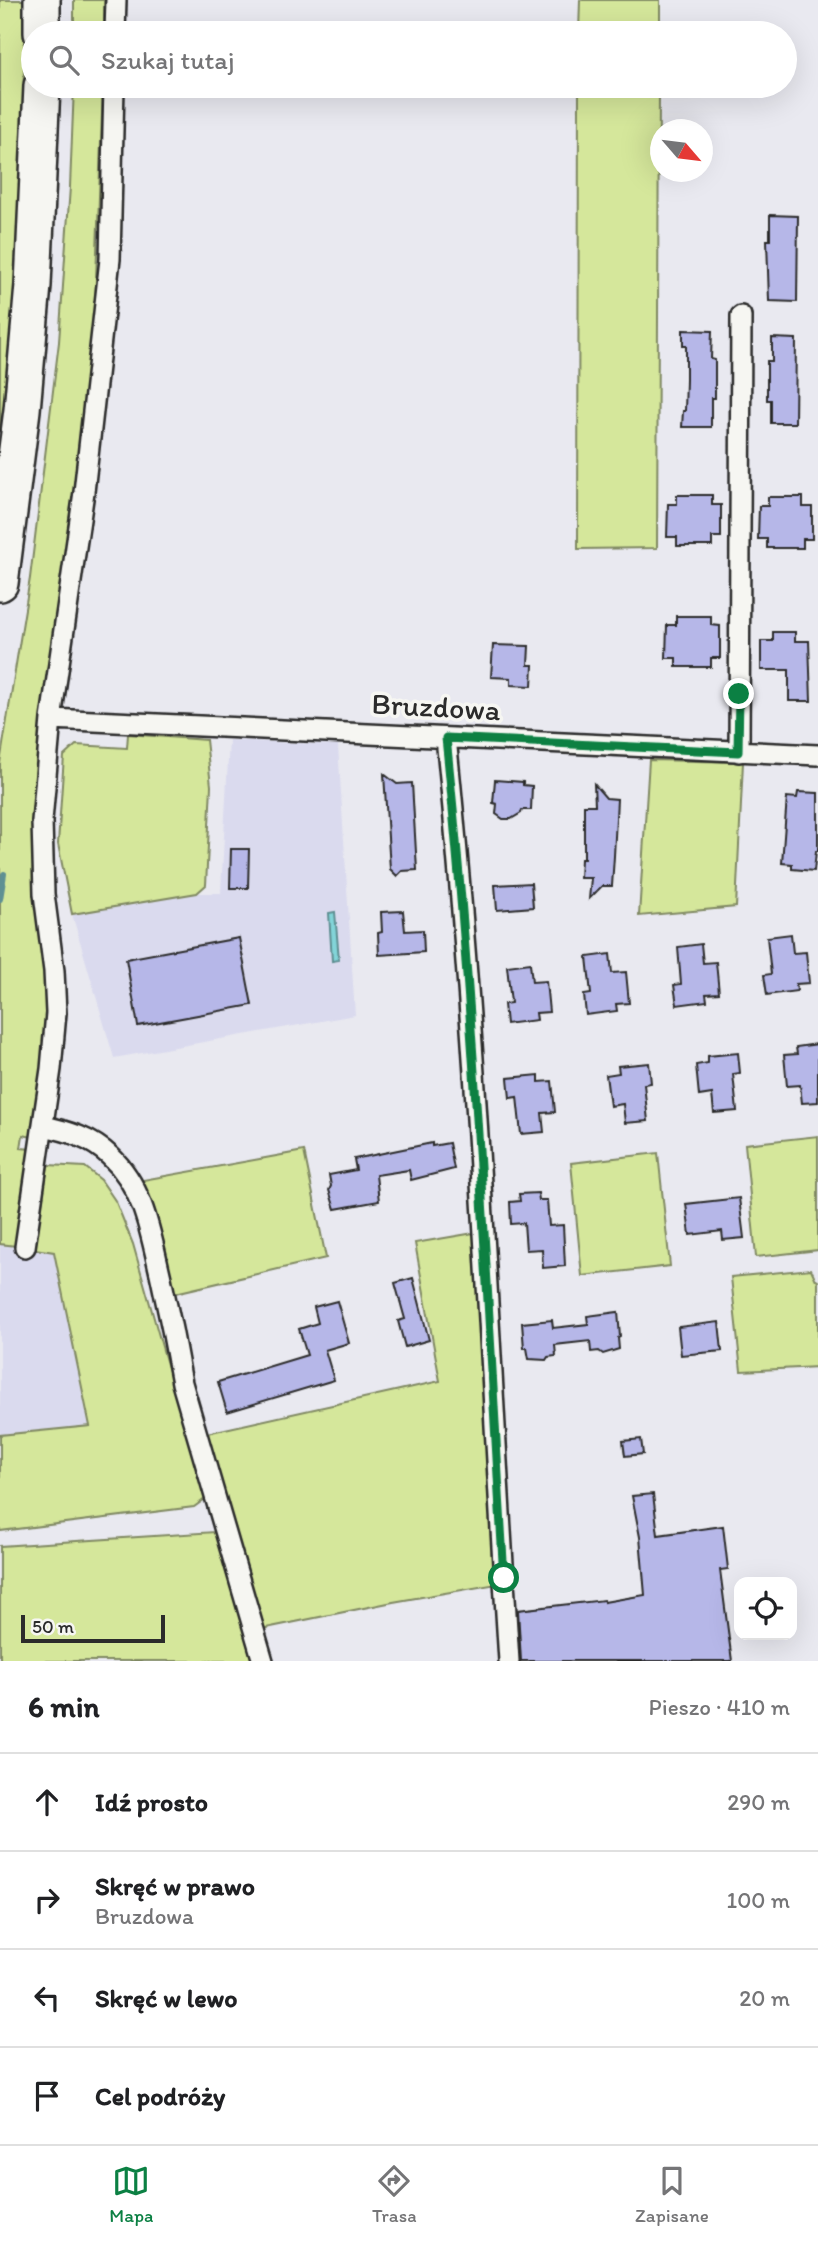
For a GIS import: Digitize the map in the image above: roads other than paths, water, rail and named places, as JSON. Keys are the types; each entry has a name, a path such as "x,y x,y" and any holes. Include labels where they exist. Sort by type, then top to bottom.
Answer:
{"highway":[{"path":"42,0 42,21"},
{"path":"0,583 26,368 33,285 41,98"}],"street":[{"path":"115,21 116,0"},
{"path":"25,1247 56,1013 42,858 42,821 51,719 84,492 110,259 114,98"},
{"path":"738,752 741,316"},
{"name":"Bruzdowa","path":"51,719 818,755"},
{"path":"446,738 474,1056 509,1661"},
{"path":"43,1126 64,1130 97,1145 125,1172 138,1197 149,1229 176,1344 181,1383 263,1661"}],"water":[{"path":"335,912 339,960 332,961 329,913"}],"waterway":[{"path":"0,899 4,874"}]}
